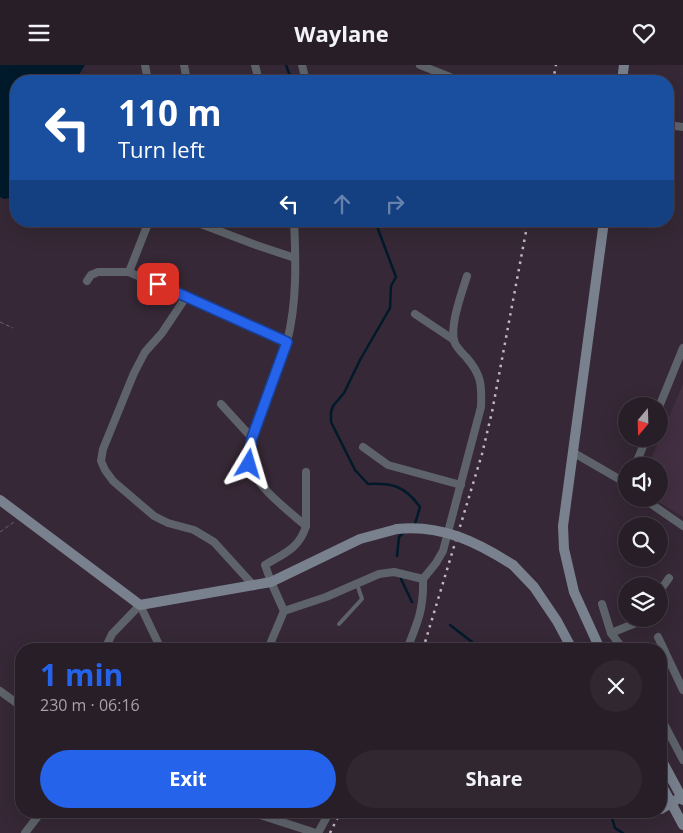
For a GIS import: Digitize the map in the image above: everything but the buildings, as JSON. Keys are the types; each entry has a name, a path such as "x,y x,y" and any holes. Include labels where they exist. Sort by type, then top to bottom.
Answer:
{"street":[{"path":"420,65 446,75"},
{"path":"129,272 147,227"},
{"path":"209,227 295,258"},
{"path":"294,227 296,285 287,342 252,438 249,455 253,474 274,499 306,526"},
{"path":"597,643 574,592 564,549 565,509 603,227"},
{"path":"87,281 91,275 98,272 129,272 287,342"},
{"path":"410,643 421,617 424,596 423,579 436,563 442,551 461,485 480,407 482,389 479,375 457,347 454,340 457,313 467,275"},
{"path":"186,297 162,333 146,352 134,373 103,449 101,461 105,471 113,481 147,510 168,523 194,530 214,542 254,586"},
{"path":"414,314 454,340"},
{"path":"663,397 683,348"},
{"path":"221,404 252,438"},
{"path":"363,447 388,465 461,485"},
{"path":"574,453 618,478"},
{"path":"284,611 270,583 266,565 297,545 303,536 306,526 306,472"},
{"path":"0,500 140,605 157,643"},
{"path":"656,507 683,526"},
{"path":"108,643 112,634 140,605 270,583 360,539 407,528 455,535 483,546 513,565 534,587 557,621 569,643"},
{"path":"271,643 284,611 326,597 379,574 394,572 423,579"},
{"path":"602,604 611,633 618,643"},
{"path":"611,633 626,627"},
{"path":"658,637 661,643"},
{"path":"667,656 683,690"},
{"path":"0,691 15,702"},
{"path":"667,729 683,760"},
{"path":"667,770 682,798 667,805"},
{"path":"667,795 683,825"},
{"path":"26,833 37,818"},
{"path":"267,818 293,824 317,833 326,818"}],"lane":[{"path":"339,624 362,599 357,584"}],"path":[{"path":"0,322 13,328"},
{"path":"0,532 22,517"}],"shaded area":[{"path":"683,384 683,517 667,507 668,457 652,457 656,447 668,447 668,419"}],"water":[{"path":"0,65 85,65 79,75 10,75 10,198 4,199 0,197"}],"waterway":[{"path":"286,65 290,75"},
{"path":"377,227 396,277 391,286 390,308 360,360 344,393 333,406 331,422 355,470 368,484 385,484 398,487 409,494 420,507 415,524"},
{"path":"397,556 399,537 404,532"},
{"path":"401,579 412,602"},
{"path":"450,625 473,643"},
{"path":"612,818 615,828 623,833"}],"railway":[{"path":"554,75 556,65"},
{"path":"425,643 482,454 492,412 527,227"},
{"path":"330,833 338,818"}],"route":[{"path":"158,284 287,342 252,438 249,464"}]}
